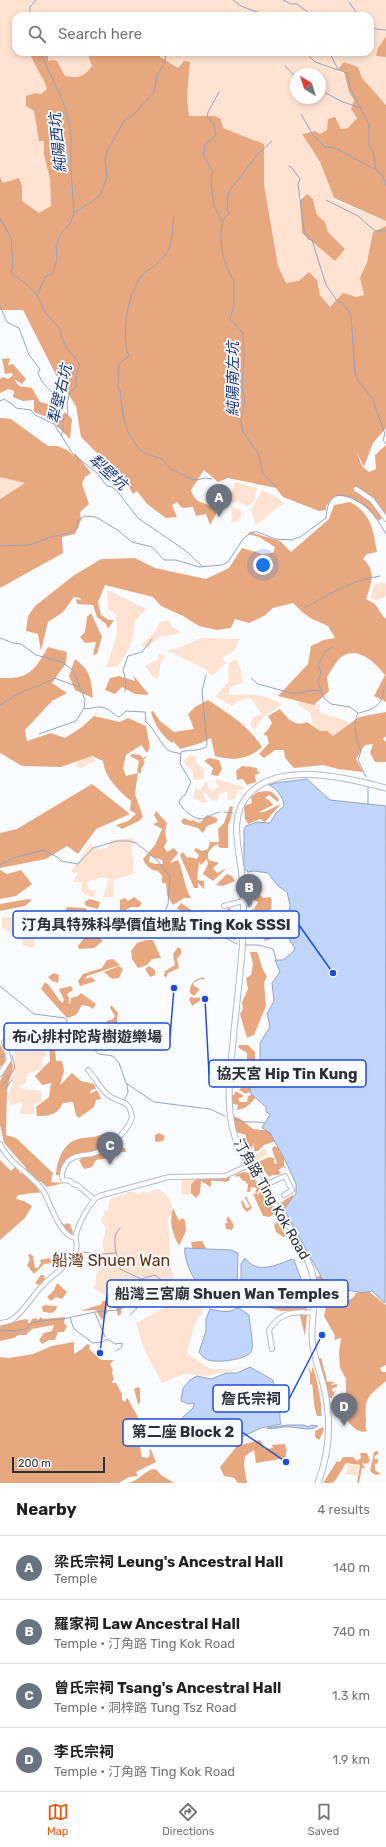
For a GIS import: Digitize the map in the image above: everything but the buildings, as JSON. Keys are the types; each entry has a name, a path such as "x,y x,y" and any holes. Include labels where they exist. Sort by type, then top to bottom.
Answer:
{"main road":[{"name":"汀角路 Ting Kok Road","path":"318,1483 327,1455 330,1425 324,1388 314,1353 312,1337 315,1291 309,1264 239,1148 234,1133 229,1103 230,1069 243,944 243,902 237,824 242,804 254,789 273,780 304,775 343,778 386,788"}],"street":[{"path":"356,490 372,500 385,517"},
{"path":"224,906 243,902 249,904"},
{"path":"0,1074 9,1060 4,1042"},
{"path":"88,1070 108,1096 124,1102 130,1110 132,1118 124,1132 102,1149 69,1160 62,1174 63,1180 70,1181 72,1184 77,1185 94,1199"},
{"path":"0,1144 8,1156 40,1188 64,1232 70,1238 76,1238"},
{"path":"0,1323 11,1320 16,1316 44,1284 65,1266 76,1252 76,1238 94,1199 104,1194 169,1177 225,1176 249,1165"},
{"path":"263,1186 285,1176 292,1190 284,1195"},
{"path":"272,1348 269,1330 284,1315 292,1313 314,1313"}],"shaded area":[{"path":"0,0 386,0 386,36 378,48 378,55 386,57 386,103 382,101 362,78 358,67 344,62 338,71 345,74 349,92 354,100 351,109 357,118 348,128 341,129 328,119 328,130 320,134 315,131 304,132 309,146 320,162 334,200 386,221 386,226 373,232 367,260 360,278 364,295 330,307 320,295 317,280 286,283 278,266 264,184 264,144 223,128 222,122 215,116 189,116 187,97 190,64 187,61 182,63 176,70 158,56 374,56 374,12 12,12 12,56 33,56 46,83 47,89 41,94 35,93 34,111 44,141 44,156 50,178 51,206 39,213 28,208 3,183 0,177","holes":["307,194 313,199 317,215 325,222 328,232 345,249 337,258 297,198"]},
{"path":"386,36 386,57 376,56 378,48"},
{"path":"32,56 48,56 48,61 57,61 65,76 77,77 87,72 92,66 89,56 160,56 178,68 184,61 190,62 187,97 189,116 215,116 221,119 223,128 264,144 264,184 278,266 286,283 299,281 309,272 317,280 320,295 330,307 343,293 356,297 364,295 360,278 367,262 373,232 386,226 386,428 373,443 364,467 356,451 362,466 369,472 376,469 375,455 386,445 386,514 379,521 360,503 349,498 335,496 326,506 326,510 319,511 283,497 276,488 228,478 218,482 204,470 191,490 195,499 216,509 216,514 210,525 206,514 196,516 193,507 182,508 177,502 172,505 177,517 166,518 147,504 137,491 133,494 129,485 81,437 76,406 58,379 23,310 0,310 0,177 3,183 19,178 22,186 22,201 39,213 51,206 50,179 44,155 44,141 39,141 34,111 26,106 26,96 35,93 41,94 47,89"},
{"path":"48,56 89,56 92,66 81,76 74,78 65,77 54,60 47,64"},
{"path":"344,62 358,67 362,78 386,105 386,221 334,198 320,162 302,134 315,131 320,134 327,130 328,119 335,117 341,129 348,128 357,118 351,109 354,100 349,92 344,72 338,69"},
{"path":"307,194 313,199 317,215 325,222 328,232 345,249 335,261 302,233 300,200"},
{"path":"10,358 8,365 13,364 26,379 22,384 14,379 19,386 32,388 40,402 56,406 46,413 58,421 65,412 72,419 70,439 49,418 34,412 34,400 23,401 13,397 14,391 8,389 0,393 0,379 3,377 8,379 13,375 12,373 5,374 2,359"},
{"path":"0,418 11,419 48,446 58,446 67,450 74,456 75,453 91,473 85,477 82,484 89,504 80,512 81,520 75,534 62,537 63,553 0,588 0,499 25,483 0,477"},
{"path":"0,476 25,483 0,499"},
{"path":"235,482 257,488 254,502 247,506 237,501 233,503 229,499"},
{"path":"262,490 277,497 284,504 275,509 256,525 251,510"},
{"path":"350,502 367,517 376,544 377,552 367,554 363,559 370,568 372,578 366,599 375,604 386,619 386,702 374,696 385,675 371,661 359,654 353,653 346,654 336,662 327,677 329,691 314,705 278,696 308,664 311,646 324,640 335,638 328,626 312,619 293,603 273,608 264,616 249,623 235,619 231,628 217,630 199,626 183,616 161,606 153,597 105,585 98,602 101,615 109,620 114,620 108,629 106,624 97,617 93,605 77,604 77,599 81,600 80,598 74,597 63,612 48,622 41,651 38,634 26,631 28,616 35,606 73,576 101,559 135,558 155,568 206,579 229,568 242,548 262,554 273,553 275,547 259,537 248,534 250,532 280,541 291,552 329,519 334,505"},
{"path":"234,507 241,511 242,517 231,524 232,508"},
{"path":"384,582 386,585 386,596 377,601 370,598 374,585"},
{"path":"107,591 110,591 146,609 135,621 133,636 128,651 117,667 106,667 117,634 116,614 108,609"},
{"path":"91,613 102,637 97,654 93,655 96,642 85,643 80,637 85,632 87,617"},
{"path":"168,620 172,627 180,632 171,636 160,637 148,649 141,645 154,633 160,622"},
{"path":"201,638 240,639 234,651 222,658 226,663 212,676 205,669 166,650 176,649"},
{"path":"48,647 67,652 66,663 52,683 67,693 52,701 25,730 27,741 51,733 65,738 82,727 94,716 120,722 128,718 146,726 150,747 147,753 141,745 126,755 123,768 126,776 138,773 135,794 143,817 139,821 122,829 116,825 128,821 136,814 130,810 131,801 109,778 103,761 92,756 61,767 22,766 0,753 0,678 18,677 30,672 35,668"},
{"path":"159,653 165,656 161,662 158,679 154,678 145,666 158,659"},
{"path":"75,659 84,667 89,676 93,698 75,690 69,676"},
{"path":"236,659 241,670 242,683 230,687 229,695 263,696 282,705 264,716 255,730 250,725 253,717 262,714 250,698 238,701 232,706 215,697 228,682 229,663"},
{"path":"133,675 149,695 135,694 122,687 115,694 105,690 110,678 119,676 135,681"},
{"path":"208,700 231,715 251,732 262,747 251,755 234,759 215,756 211,738 201,743 180,749 173,741 172,743 162,733 154,721 151,712 153,711 160,721 174,732 194,729 188,714 195,707"},
{"path":"301,700 320,705 319,712 349,722 341,737 321,742 314,731 310,713 297,704"},
{"path":"280,709 295,723 307,722 320,731 327,731 333,736 359,717 386,712 386,736 383,739 386,742 386,762 375,762 370,753 373,744 365,745 356,759 363,772 338,769 323,765 294,768 285,758 284,750 275,750 264,758 259,754 269,743 267,736 263,734 272,723 268,716"},
{"path":"132,754 140,755 143,758 148,756 143,760 145,762 141,769 141,774 137,772 139,761 130,756"},
{"path":"91,755 96,761 80,768 75,766 81,758"},
{"path":"190,755 196,757 197,764 204,770 203,779 193,780 193,772 183,761"},
{"path":"209,758 219,760 222,769 218,776 211,775 213,768 204,761"},
{"path":"242,766 257,768 257,771 260,773 255,775 256,782 247,785 243,779 237,780 236,771"},
{"path":"204,779 212,791 219,786 215,782 216,779 244,787 243,790 238,789 235,799 227,800 228,791 219,794 217,801 212,800 206,793 203,794 207,802 202,803 197,799 193,800 196,787 199,791 206,783"},
{"path":"92,784 130,814 96,829 78,854 67,846 46,859 0,868 0,833 17,829"},
{"path":"258,792 272,792 279,799 278,802 269,795 265,798 273,805 259,812 264,812 281,804 265,822 260,819 248,824 245,819 244,806 252,803 251,797"},
{"path":"230,806 233,807 228,825 228,848 220,848 217,844 208,853 209,860 219,863 213,868 217,873 227,868 213,881 203,874 208,864 207,859 201,865 199,862 197,880 204,881 204,889 198,883 198,888 194,888 180,855 183,852 187,858 197,859 199,855 194,850 196,848 202,851 208,849 210,842 219,842 218,829 224,823"},
{"path":"156,811 167,823 165,833 167,841 164,847 167,852 174,848 178,853 170,863 178,860 191,898 184,898 173,905 167,895 166,883 162,883 162,876 158,871 153,870 145,864 143,859 155,845 162,829 153,824 158,822 154,815","holes":["150,856 162,860 163,864 149,862"]},
{"path":"207,815 217,818 217,822 207,826 203,833 198,828 183,824 181,821 184,818 200,823"},
{"path":"134,838 135,844 131,848 134,862 133,874 113,880 114,897 103,897 109,879 101,877 87,882 88,890 96,890 94,897 88,896 81,891 82,882 73,882 78,873 71,872 90,844 98,849 107,848 111,840"},
{"path":"0,870 7,874 21,870 32,884 16,896 0,899"},
{"path":"227,874 232,876 235,881 223,886 216,885"},
{"path":"251,893 259,894 263,898 271,897 271,910 266,921 254,920 246,912 254,909 258,902 250,898"},
{"path":"134,897 142,903 139,907 131,907 123,912 120,910 120,900 125,898 128,901"},
{"path":"28,899 32,900 25,906 0,911 0,904"},
{"path":"90,899 100,902 98,909 86,906 84,902"},
{"path":"181,903 193,911 193,914 187,914 177,909"},
{"path":"67,907 85,908 94,917 78,935 74,928 65,926 54,927 49,919 51,914 58,918 63,916"},
{"path":"229,908 231,909 228,915 230,918 233,918 232,911 237,911 237,918 229,925 228,933 231,934 236,931 236,940 231,939 232,936 226,936 223,934 228,924 225,925 220,922 225,920 227,922 224,912"},
{"path":"35,916 45,921 46,931 35,938 33,948 22,945 22,938 2,928 2,917 31,918"},
{"path":"208,927 214,933 210,940 205,937"},
{"path":"272,928 275,935 272,939 264,941 265,936 270,933 268,929"},
{"path":"87,934 98,937 103,941 94,948 79,949 78,946"},
{"path":"146,940 153,940 161,958 152,959 147,965 138,968 132,959 131,951 137,943"},
{"path":"178,947 181,949 181,954 177,959 179,968 168,973 166,978 164,975 165,971 175,965 173,954"},
{"path":"250,952 257,952 263,971 267,976 264,983 266,1006 254,1035 247,1038 240,1014 243,1009 242,1002 248,989 246,978 251,975 253,964"},
{"path":"113,959 120,965 87,976 85,979 91,977 96,981 80,986 78,981 83,974 102,968 107,960"},
{"path":"119,966 123,969 119,978 112,979 104,972"},
{"path":"149,966 155,970 155,975 150,977 145,969"},
{"path":"54,973 59,975 58,983 52,981 48,977"},
{"path":"203,977 205,980 201,979 193,983"},
{"path":"45,982 62,1003 64,1000 59,989 71,986 73,990 67,994 69,1004 71,998 78,996 81,993 96,1004 93,1009 82,1005 76,1015 67,1018 41,989"},
{"path":"193,983 194,986 200,989 194,996 190,993"},
{"path":"191,997 199,997 201,1000 192,1006 189,999"},
{"path":"111,1005 118,1013 116,1031 112,1025 106,1023 108,1020 112,1020 115,1016 110,1008"},
{"path":"29,1036 42,1036 47,1040 46,1056 42,1058 42,1068 27,1074 26,1083 19,1086 22,1089 41,1091 42,1102 33,1104 35,1114 20,1114 22,1102 11,1105 7,1097 13,1084 9,1075 15,1059 13,1048 18,1049"},
{"path":"57,1039 59,1044 55,1049 56,1061 62,1061 64,1071 60,1085 72,1073 81,1081 94,1084 96,1089 91,1090 90,1094 97,1090 101,1099 96,1100 94,1107 79,1118 76,1115 73,1102 63,1103 61,1107 53,1114 37,1116 36,1107 49,1097 51,1083 42,1085 35,1076 50,1061 49,1044"},
{"path":"0,1044 6,1057 4,1064 0,1067"},
{"path":"238,1045 248,1045 255,1052 256,1082 259,1084 268,1079 247,1107 237,1110 238,1105 230,1103 230,1094 234,1095 236,1091 244,1096 238,1099 240,1102 247,1102 248,1096 253,1094 251,1091 246,1094 239,1090 243,1084 242,1072 247,1063 247,1053 239,1048"},
{"path":"9,1051 13,1066 7,1090 6,1135 16,1138 53,1173 51,1182 64,1183 47,1187 40,1181 36,1184 40,1193 18,1195 16,1199 24,1201 32,1206 25,1218 0,1240 0,1160 11,1171 15,1167 21,1174 26,1168 4,1143 0,1125 0,1081 10,1061"},
{"path":"237,1059 241,1059 242,1061 241,1074 238,1083 231,1089"},
{"path":"232,1116 239,1118 253,1129 270,1131 276,1141 264,1145 258,1151 254,1151 254,1143 251,1150 245,1142 246,1135 235,1132"},
{"path":"159,1133 165,1136 163,1141 155,1142 155,1135"},
{"path":"103,1134 110,1135 116,1139 113,1146 125,1148 126,1152 115,1152 109,1158 96,1160 92,1167 84,1169 79,1160 82,1158 83,1153 66,1160 67,1168 64,1175 56,1175 59,1159 68,1144 78,1139"},
{"path":"274,1146 279,1148 279,1151 284,1158 284,1166 287,1168 282,1167 278,1171 281,1172 279,1175 269,1177 258,1162 269,1157 274,1158 274,1163 277,1164 272,1149"},
{"path":"265,1148 268,1154 257,1161 254,1155"},
{"path":"244,1172 250,1173 253,1177 250,1178 250,1180 253,1178 260,1188 257,1193 255,1192 257,1188 251,1187 250,1192 247,1192 248,1185 239,1176 236,1177 235,1175"},
{"path":"225,1174 230,1177 229,1181 211,1181 211,1187 201,1181 200,1193 196,1198 191,1193 191,1185 196,1180 201,1178 212,1178"},
{"path":"181,1178 198,1179 198,1194 182,1195"},
{"path":"154,1189 164,1192 171,1204 171,1214 168,1219 171,1266 175,1283 156,1290 146,1289 137,1285 131,1286 122,1297 118,1299 110,1298 93,1288 96,1283 96,1274 102,1264 104,1250 102,1246 106,1228 101,1221 105,1211 108,1210 109,1201 131,1191 138,1194 143,1192 149,1193"},
{"path":"261,1191 267,1198 266,1201 270,1202 275,1213 270,1217 263,1216 253,1194 257,1193 258,1195"},
{"path":"292,1195 294,1198 287,1211 284,1213 280,1208 285,1207 279,1207 279,1204"},
{"path":"246,1196 252,1208 247,1212 243,1208 241,1201 243,1201 246,1208 250,1207 245,1198"},
{"path":"173,1208 179,1221 182,1218 185,1220 186,1231 179,1246 172,1227 171,1218"},
{"path":"228,1216 234,1225 232,1230 226,1229 225,1223 228,1223 226,1220"},
{"path":"62,1222 64,1225 67,1223 70,1224 73,1232 72,1236 59,1225"},
{"path":"277,1222 286,1236 283,1237 276,1232 274,1225"},
{"path":"202,1241 206,1248 200,1251 193,1251 191,1242"},
{"path":"30,1254 33,1256 35,1268 38,1268 41,1263 40,1260 50,1258 53,1261 52,1263 44,1264 34,1274 27,1265 30,1260 28,1255"},
{"path":"313,1271 317,1277 321,1275 325,1280 322,1282 319,1279 316,1282 321,1284 320,1287 322,1288 325,1283 329,1291 314,1293 311,1285"},
{"path":"41,1275 44,1275 45,1280 41,1286 35,1283"},
{"path":"57,1283 67,1292 62,1299 56,1297 51,1301 47,1297 54,1290"},
{"path":"363,1290 367,1290 386,1305 386,1365 380,1368 382,1372 386,1372 386,1381 372,1393 367,1401 367,1431 363,1432 352,1426 342,1411 346,1397 346,1379 340,1368 339,1352 341,1338 334,1340 335,1336 324,1316 326,1307 315,1303 314,1295 319,1293 321,1296 330,1294 338,1306"},
{"path":"305,1297 307,1310 281,1311 262,1306 254,1307 251,1305 251,1300 261,1298 271,1306 296,1302"},
{"path":"123,1299 124,1303 121,1306 121,1314 118,1316 116,1308 109,1307 113,1300"},
{"path":"102,1301 107,1301 107,1313 102,1320 96,1310 80,1311 102,1304"},
{"path":"177,1301 204,1309 194,1326 187,1353 210,1369 239,1369 206,1376 184,1374 162,1383 143,1347 136,1323"},
{"path":"44,1305 57,1306 56,1310 52,1313 43,1312 42,1307"},
{"path":"301,1314 307,1315 305,1336 300,1316"},
{"path":"41,1317 43,1319 65,1317 64,1323 67,1326 64,1332 58,1332 55,1340 49,1340 42,1344 39,1340 44,1333 52,1331 54,1325 32,1329 26,1335 18,1335 14,1338 0,1341 0,1327 2,1325 25,1319 28,1320 28,1323 30,1323 32,1319 36,1318 38,1320"},
{"path":"74,1342 74,1354 87,1344 90,1345 89,1349 101,1360 114,1360 110,1364 113,1370 114,1380 112,1383 116,1383 122,1394 122,1400 125,1402 127,1398 128,1399 140,1421 130,1422 127,1424 128,1436 134,1438 128,1443 130,1446 135,1446 143,1442 144,1444 140,1447 142,1457 147,1458 150,1456 149,1449 151,1450 156,1462 136,1472 138,1476 129,1477 119,1483 0,1483 0,1357 9,1358 33,1354 52,1346"},
{"path":"318,1358 321,1358 322,1361 327,1380 325,1381 334,1382 331,1385 337,1384 337,1387 331,1389 334,1392 336,1390 332,1398 329,1398 314,1362"},
{"path":"307,1366 312,1373 312,1366 318,1384 322,1416 317,1416 312,1384 310,1385 310,1373"},
{"path":"138,1387 140,1388 140,1403 138,1404 134,1389"},
{"path":"323,1427 324,1430 319,1440 315,1437 315,1431"},
{"path":"260,1440 265,1449 273,1448 272,1445 285,1444 287,1451 286,1458 256,1463 254,1450 245,1456 244,1465 247,1483 238,1483 234,1478 224,1476 220,1467 237,1446"},
{"path":"377,1451 379,1453 374,1459 378,1459 378,1463 375,1464 375,1470 381,1474 375,1475 370,1471 374,1452"},
{"path":"360,1453 367,1453 370,1461 366,1464 362,1463 365,1468 362,1468 359,1483 357,1483 360,1465 346,1463 335,1481 332,1483 323,1483 337,1461 340,1462 343,1457 353,1457 357,1461 361,1458"},
{"path":"348,1464 359,1466 357,1476 346,1474"},
{"path":"152,1469 157,1470 161,1475 174,1483 128,1483 134,1481"}],"water":[{"path":"307,779 330,800 386,806 385,1303 372,1291 361,1292 337,1290 332,1294 329,1291 284,1209 296,1193 296,1184 270,1133 262,1128 270,1114 266,1112 266,1107 251,1094 250,1088 260,1080 260,1043 270,1027 267,1014 274,1001 272,983 280,972 275,960 283,960 293,952 295,948 290,941 288,934 282,931 278,925 279,921 289,915 290,905 287,892 278,886 268,873 254,871 248,872 244,869 244,829 246,826 257,822 270,823 276,813 284,806 283,800 279,794 269,785"},
{"path":"185,1248 231,1250 238,1253 237,1289 229,1295 211,1291 202,1287 195,1280 189,1269"},
{"path":"245,1258 255,1266 261,1267 274,1266 292,1259 294,1260 304,1287 300,1294 285,1298 241,1294 241,1264"},
{"path":"237,1308 249,1315 252,1340 251,1352 243,1357 222,1361 210,1360 203,1357 199,1352 206,1331 206,1319 210,1309 227,1311"},
{"path":"250,1367 273,1380 281,1398 281,1424 261,1428 235,1440 224,1437 194,1434 182,1418 193,1408 194,1403 189,1404 181,1401 183,1388 190,1380 197,1376 211,1379 226,1373 237,1373"},
{"path":"287,1425 304,1425 309,1427 311,1425 318,1426 312,1429 287,1427 273,1429 267,1428"}],"waterway":[{"name":"純陽西坑","path":"30,12 30,7 36,0"},
{"path":"233,0 241,6 257,12"},
{"path":"283,0 291,4 297,4 308,12"},
{"path":"349,2 356,12"},
{"path":"374,28 386,30"},
{"name":"純陽西坑","path":"42,56 63,101 69,124 71,136 71,169 74,213"},
{"path":"37,296 45,277 53,273 57,259 56,244 62,232 70,224 74,213 100,196 107,177 105,160 107,151 124,121 134,114 154,92 157,75 165,62 166,56"},
{"path":"309,56 315,62 347,73 350,88 369,125 369,145 373,152 376,170 382,174 386,186"},
{"path":"331,56 338,69"},
{"path":"285,66 290,71"},
{"path":"219,92 208,112 207,117 213,123 216,134 213,139 205,144 204,156 212,171 211,183 214,206 222,221"},
{"path":"326,93 343,102 361,108"},
{"path":"301,114 313,135 325,147 335,148 376,170"},
{"name":"純陽南左坑","path":"272,141 257,155 230,190 227,211 229,213 224,219 221,227 221,243 227,268 234,280 234,305 230,319 243,333 244,354 242,387 245,402 241,420 243,432 258,453 263,474 277,487"},
{"path":"289,166 300,179 298,184 304,230 308,239 312,240 326,285 338,302 342,303 351,314 355,374 359,382 372,398 385,434 383,440 386,444"},
{"path":"326,200 358,216 375,231 386,231"},
{"path":"174,216 172,238 169,249 166,254 139,279 130,300 127,312 125,336 129,356 119,364 118,387 120,390 123,414 128,432 139,449 147,454 162,459 171,469 189,478 197,480 205,478 212,479"},
{"name":"犁壁右坑","path":"0,218 11,238 13,268 11,272 26,284 39,299 43,310 61,330 61,336 66,347 79,363 76,373 76,386 69,395 67,404 68,414 63,419 63,431 61,435"},
{"path":"0,306 7,322 19,328 29,355 40,369 38,373 44,384 58,396 59,403 55,414 60,420 57,427"},
{"name":"犁壁坑","path":"0,401 4,399 16,408 31,410 35,415 54,424 73,454 97,473 107,486 112,487 117,491 138,518 186,551 203,567"},
{"path":"0,546 30,545 51,537 69,533 78,528 77,521 85,516 96,517 119,531 132,542 152,547 164,560 176,560 199,567 222,565 228,562 243,539 252,532 258,532 275,539 291,540 300,537 326,518 328,505 334,497 343,495 366,506 386,534"},
{"path":"304,608 350,584 380,576"},
{"path":"0,638 13,643 21,644 36,655 62,662 73,670 85,700 84,708 89,709 101,707 119,717 126,711 145,712 146,722 152,728 162,744 170,751 181,754"},
{"path":"125,691 126,681 123,670 128,656 142,652 152,639"},
{"path":"332,647 326,651 318,664 321,672 318,682 324,698 331,704 350,707 358,713 355,722 356,737 361,751 358,760 366,777"},
{"path":"206,675 202,691 207,744 203,749 181,752 180,764 191,782 185,795 179,802 188,813 198,819 220,812"},
{"path":"0,705 19,693 54,678 79,687"},
{"path":"251,678 258,684 295,694 312,690 320,691"},
{"path":"359,713 370,710 378,705 384,692 384,686"},
{"path":"39,734 76,721 84,708"},
{"path":"368,786 368,805"},
{"path":"224,812 233,813"},
{"path":"0,865 13,858 44,850 61,861 78,864 93,848 117,841 129,841 136,843 157,860 170,877 168,904 165,911 169,918 177,923 194,929 208,927 220,935 226,934 230,926 229,922 233,921"},
{"path":"220,935 237,944"},
{"path":"245,945 258,945 273,949 276,959"},
{"path":"0,986 34,1014 65,1018 67,1020 66,1039 85,1042 99,1054 113,1056 119,1063 126,1083 154,1102 210,1109 225,1116"},
{"path":"3,1085 15,1068 12,1055"},
{"path":"5,1089 12,1080"},
{"path":"124,1101 128,1092 127,1084"},
{"path":"233,1118 246,1122 264,1123"},
{"path":"120,1228 115,1236 116,1251 120,1269 141,1279 155,1275 173,1289 202,1294 217,1301 239,1300 282,1306 298,1304 309,1298"},
{"path":"81,1252 102,1254 116,1253"},
{"path":"130,1315 139,1306 148,1305 161,1295 177,1289"},
{"path":"326,1299 334,1299 342,1290"},
{"path":"0,1330 17,1331 28,1328 31,1323 40,1321 63,1319 95,1312 118,1310 127,1306 133,1298 141,1294 161,1295"},
{"path":"95,1313 105,1337"},
{"path":"70,1318 74,1329 93,1343 102,1342 108,1339 115,1344 122,1343 122,1347 116,1351"}],"place":[{"name":"梁氏宗祠 Leung's Ancestral Hall","path":"219,517"},
{"name":"羅家祠 Law Ancestral Hall","path":"249,907"},
{"name":"汀角具特殊科學價值地點 Ting Kok SSSI","path":"333,973"},
{"name":"布心排村陀背樹遊樂場","path":"174,988"},
{"name":"協天宮 Hip Tin Kung","path":"205,999"},
{"name":"曾氏宗祠 Tsang's Ancestral Hall","path":"110,1165"},
{"name":"詹氏宗祠","path":"322,1335"},
{"name":"船灣三宮廟 Shuen Wan Temples","path":"100,1353"},
{"name":"李氏宗祠","path":"344,1426"},
{"name":"第二座 Block 2","path":"286,1462"}],"district":[{"name":"船灣 Shuen Wan","path":"111,1260"}]}
